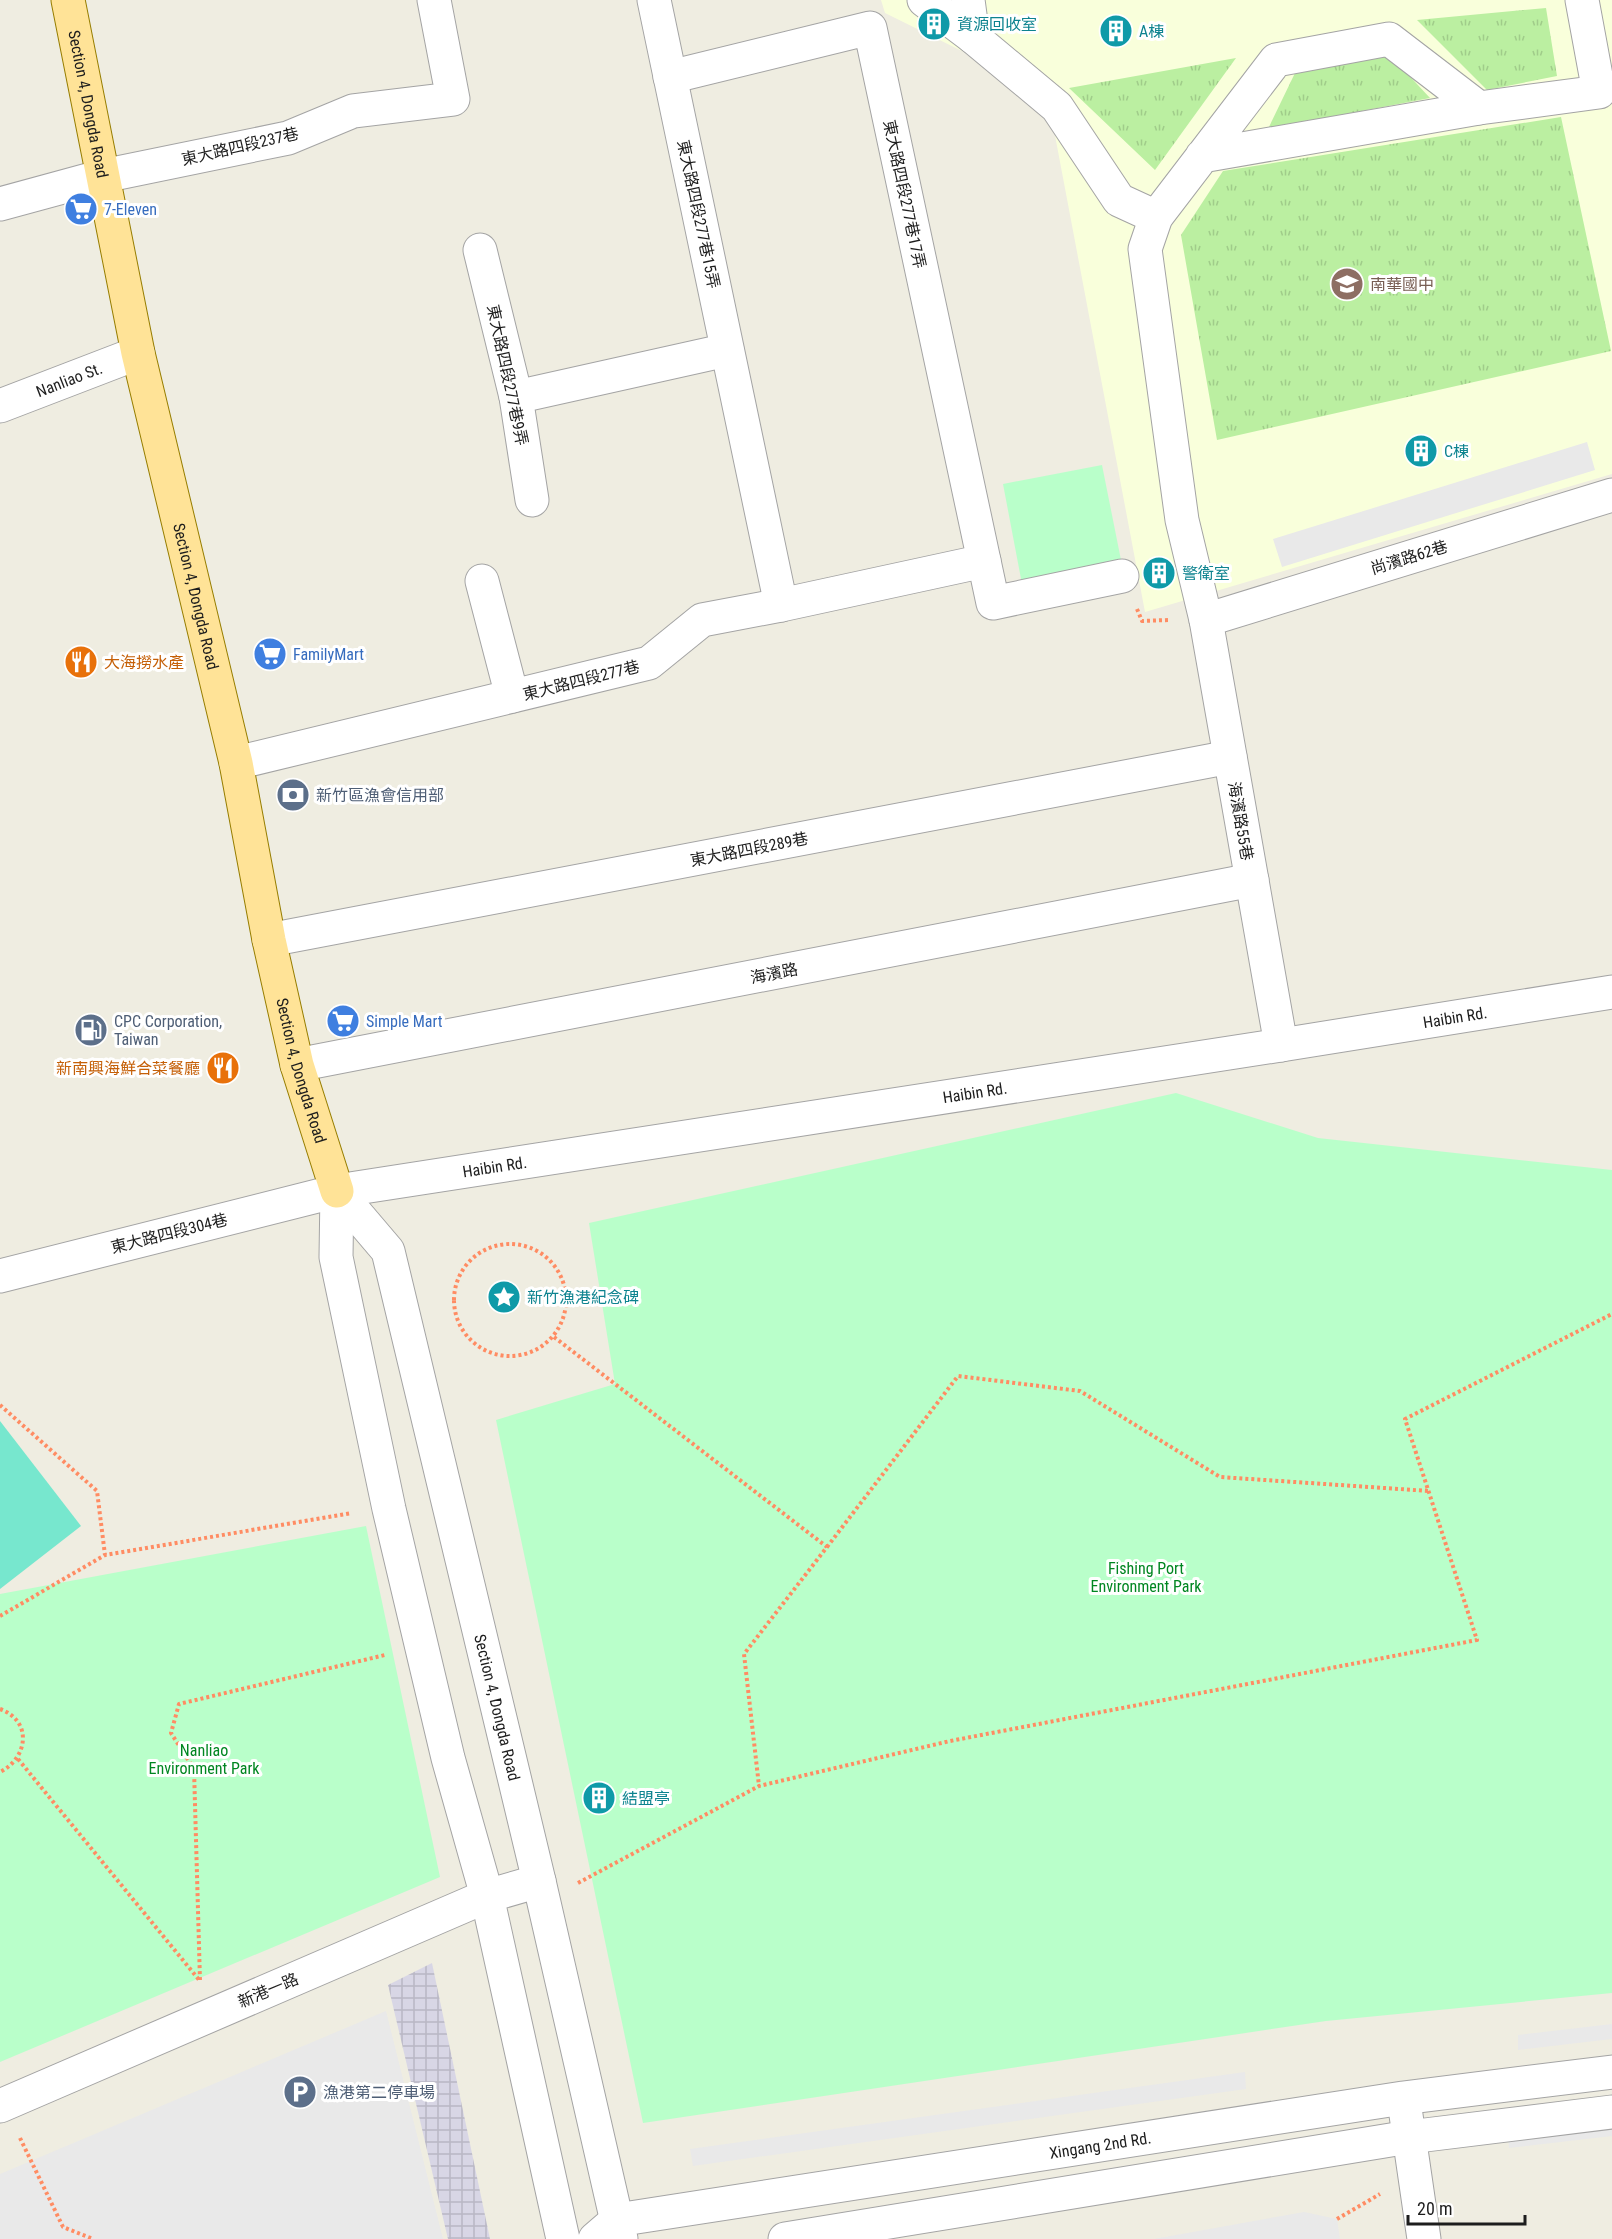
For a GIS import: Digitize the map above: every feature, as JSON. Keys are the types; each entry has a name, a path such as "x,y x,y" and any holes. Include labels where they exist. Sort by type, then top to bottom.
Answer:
{"main road":[{"name":"Section 4, Dongda Road","path":"68,0 138,353 236,763 269,940 297,1065 337,1191"}],"street":[{"name":"東大路四段237巷","path":"0,204 103,176 288,138 353,111 453,99 434,0"},
{"name":"東大路四段277巷15弄","path":"654,0 781,605"},
{"path":"924,0 973,37 1057,107 1119,200 1156,216"},
{"path":"968,0 973,37"},
{"path":"1202,156 1479,108 1599,92 1582,0"},
{"name":"東大路四段277巷17弄","path":"670,77 870,28 984,561"},
{"name":"海濱路55巷","path":"1281,1045 1203,608 1182,520 1145,249 1156,216 1276,60 1389,39 1479,108"},
{"name":"東大路四段277巷9弄","path":"480,250 516,397 532,500"},
{"path":"516,397 727,350"},
{"name":"Nanliao St.","path":"0,406 138,353"},
{"name":"尚濱路62巷","path":"1203,608 1612,495"},
{"path":"984,561 993,603 1122,576"},
{"name":"東大路四段277巷","path":"236,763 649,663 702,620 984,561"},
{"path":"482,581 512,696"},
{"name":"東大路四段289巷","path":"269,940 1230,757"},
{"name":"海濱路","path":"297,1065 1252,880"},
{"name":"Haibin Rd.","path":"337,1191 1612,992"},
{"name":"東大路四段304巷","path":"0,1276 337,1191"},
{"name":"Section 4, Dongda Road","path":"337,1191 336,1257 389,1509 448,1758 487,1896 563,2239"},
{"name":"Section 4, Dongda Road","path":"337,1191 388,1251 540,1881 611,2233"},
{"name":"新港一路","path":"0,2106 487,1896 540,1881"},
{"name":"Xingang 2nd Rd.","path":"611,2233 1403,2098 1612,2072"},
{"path":"1403,2098 1424,2239"},
{"path":"785,2239 1409,2137 1612,2112"}],"path":[{"path":"1122,576 1142,621 1203,608"},
{"path":"508,1243 527,1246 544,1254 556,1267 565,1284 567,1302 563,1321 554,1337 540,1349 522,1356 503,1356 486,1351 470,1340 459,1324 454,1307 455,1288 462,1271 474,1257 490,1247 508,1243"},
{"path":"578,1883 759,1786 950,1741 1477,1640 1405,1419 1612,1314"},
{"path":"554,1337 827,1547"},
{"path":"759,1786 744,1654 958,1376 1080,1391 1220,1477 1429,1491"},
{"path":"0,1404 97,1491 105,1555"},
{"path":"0,1616 105,1555 363,1511 389,1509"},
{"path":"18,1759 200,1981 194,1769 171,1733 179,1704 393,1653"},
{"path":"0,1709 15,1718 24,1738 18,1759 10,1767 0,1772"},
{"path":"19,2136 63,2227 93,2239"},
{"path":"1337,2219 1414,2174"}],"shaded area":[{"name":"南華國中","path":"881,0 1612,0 1612,474 1145,612 1047,93 885,13"},
{"path":"1587,442 1595,470 1282,567 1273,539"},
{"path":"0,1421 81,1526 0,1589"},
{"path":"432,1963 490,2239 448,2239 388,1985"},
{"name":"漁港第二停車場","path":"386,2011 443,2239 0,2239 0,2174"},
{"path":"1612,2024 1612,2039 1518,2050 1518,2035"},
{"path":"1245,2072 1246,2089 693,2166 690,2149"},
{"path":"1612,2122 1612,2136 1509,2148 1508,2134"},
{"path":"1304,2212 1337,2219 1340,2239 1154,2239"}],"green space":[{"path":"1546,8 1557,76 1487,90 1417,20"},
{"path":"1389,54 1430,98 1268,129 1295,73"},
{"path":"1236,58 1155,170 1069,88"},
{"path":"1561,117 1611,351 1217,440 1181,235 1223,171"},
{"path":"1102,465 1122,565 1022,584 1003,484"},
{"name":"Fishing Port Environment Park","path":"1176,1093 1318,1138 1612,1170 1612,1993 1326,2021 643,2123 496,1420 615,1384 589,1223"},
{"name":"Nanliao Environment Park","path":"366,1526 440,1877 0,2062 0,1594"}],"place":[{"name":"資源回收室","path":"934,24"},
{"name":"A棟","path":"1116,31"},
{"name":"7-Eleven","path":"81,209"},
{"name":"南華國中","path":"1347,284"},
{"name":"C棟","path":"1421,451"},
{"name":"警衛室","path":"1159,573"},
{"name":"FamilyMart","path":"270,654"},
{"name":"大海撈水產","path":"81,662"},
{"name":"新竹區漁會信用部","path":"293,795"},
{"name":"Simple Mart","path":"343,1021"},
{"name":"CPC Corporation, Taiwan","path":"91,1030"},
{"name":"新南興海鮮合菜餐廳","path":"223,1068"},
{"name":"新竹漁港紀念碑","path":"504,1297"},
{"name":"結盟亭","path":"599,1798"},
{"name":"漁港第二停車場","path":"300,2092"}]}
